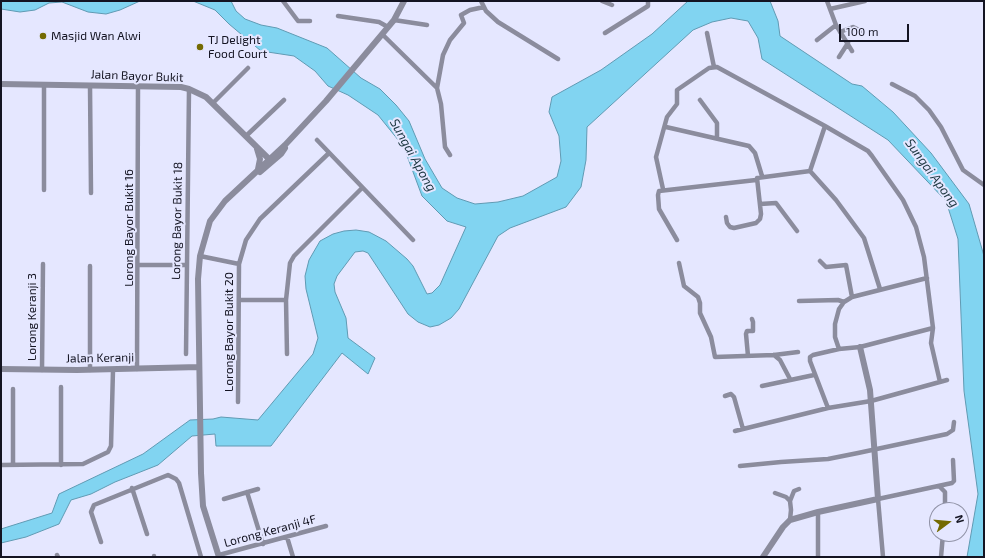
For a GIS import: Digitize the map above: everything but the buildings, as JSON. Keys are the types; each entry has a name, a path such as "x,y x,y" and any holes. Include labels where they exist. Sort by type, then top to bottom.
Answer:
{"street":[{"path":"284,1 298,21 310,21"},
{"path":"219,556 202,499 198,279 200,256 210,221 225,201 284,146 326,101 394,20 404,1"},
{"path":"481,1 484,7 498,22 558,59"},
{"path":"602,1 612,5"},
{"path":"605,33 648,6 648,1"},
{"path":"827,1 836,25 852,51"},
{"path":"830,9 865,1"},
{"path":"450,155 445,147 441,104 437,88 445,49 464,23 461,15 470,10 484,7"},
{"path":"338,16 379,22 388,27"},
{"path":"394,20 428,25"},
{"path":"817,40 836,25"},
{"path":"840,32 853,27 861,31"},
{"path":"707,33 714,66 826,126 868,151 889,177 912,217 924,257 933,328 931,343 940,382"},
{"path":"382,34 437,88"},
{"path":"839,57 848,43"},
{"path":"663,189 656,158 666,126 667,117 677,104 677,90 714,66"},
{"path":"212,103 248,68"},
{"name":"Jalan Bayor Bukit","path":"1,84 181,87 189,89 199,92 212,103 269,159"},
{"path":"892,84 916,96 929,110 941,127 963,170 984,185"},
{"path":"44,85 44,190"},
{"path":"90,86 91,193"},
{"name":"Lorong Bayor Bukit 16","path":"138,86 138,369"},
{"name":"Lorong Bayor Bukit 18","path":"186,354 189,89"},
{"path":"246,136 284,100"},
{"path":"700,100 716,123 717,138"},
{"path":"666,126 685,133 717,138 752,149 762,176"},
{"path":"810,171 826,126"},
{"path":"317,140 413,240"},
{"path":"256,147 270,152 284,146"},
{"path":"256,172 261,172 281,154 284,150 284,146"},
{"path":"256,147 260,159 256,172"},
{"name":"Lorong Bayor Bukit 20","path":"238,402 239,264 246,240 260,219 329,153"},
{"path":"677,240 659,209 659,191 663,189 756,180 762,176 810,171"},
{"path":"810,171 836,200 864,238 880,289"},
{"path":"726,217 727,223 730,227 734,228 756,223 760,219 760,204 756,180"},
{"path":"287,354 286,300 289,271 294,256 362,188"},
{"path":"760,204 776,203 796,231"},
{"path":"200,256 239,264"},
{"path":"820,261 826,267 846,265 852,297"},
{"path":"679,263 684,286 698,297 700,303 700,314 709,333 715,357 774,355 798,352"},
{"name":"Lorong Keranji 3","path":"42,264 42,370"},
{"path":"139,265 187,265"},
{"path":"90,266 90,370"},
{"path":"839,349 835,337 835,324 839,309 844,302 852,297 927,278"},
{"path":"239,300 286,300"},
{"path":"799,301 838,300 844,302"},
{"path":"748,356 746,334 747,332 753,331 752,319"},
{"path":"828,408 814,375 810,357 839,349 860,347 933,328"},
{"path":"860,347 870,390 883,557"},
{"path":"774,355 780,360 790,379"},
{"name":"Jalan Keranji","path":"1,369 113,370 199,367"},
{"path":"1,465 61,465 89,462 101,456 110,449 113,370"},
{"path":"762,386 814,375"},
{"path":"735,431 828,408 871,401 947,380"},
{"path":"61,387 61,465"},
{"path":"13,389 13,465"},
{"path":"725,396 730,394 734,397 743,429"},
{"path":"740,466 828,459 874,450 947,434 953,430 954,422"},
{"path":"763,557 784,526 790,520 818,512 953,482 953,460"},
{"path":"101,542 91,508 94,505 132,488 168,475 179,483 201,557"},
{"path":"939,486 945,492 945,502"},
{"path":"132,488 147,534"},
{"path":"224,499 258,489"},
{"path":"790,520 792,510 790,501 792,494 799,489"},
{"path":"248,492 263,544"},
{"path":"775,493 786,497 790,501"},
{"path":"818,512 818,557"},
{"name":"Lorong Keranji 4F","path":"219,556 326,526"},
{"path":"287,537 293,557"},
{"path":"941,557 942,542"}],"water":[{"path":"1,1 140,1 120,10 106,14 88,12 62,2 49,3 35,10 20,12 1,9"},
{"name":"Sungai Apong","path":"193,1 231,1 236,11 245,19 261,25 277,28 327,48 361,78 380,89 396,105 409,121 425,159 442,188 457,198 475,204 498,202 523,196 557,177 561,161 559,136 549,112 552,97 601,70 652,34 688,1 770,1 778,21 780,36 852,84 862,86 893,112 931,153 969,204 984,256 984,557 967,557 978,494 964,391 958,239 946,201 888,140 762,59 758,38 748,21 731,18 712,22 693,30 587,127 586,160 581,187 566,207 510,228 498,236 459,309 451,318 439,325 430,327 418,322 408,314 368,253 363,251 355,252 337,276 334,284 335,292 346,318 348,338 375,358 368,374 342,353 271,446 216,446 215,434 192,436 158,465 115,482 91,494 71,500 59,524 26,537 1,543 1,529 52,513 59,494 143,454 190,420 213,419 221,417 258,420 313,354 318,338 306,289 305,276 309,260 320,241 333,234 344,231 356,230 369,232 386,241 407,259 413,266 427,294 432,293 440,285 466,227 447,221 422,196 406,153 399,141 378,115 348,95 328,86 315,71 294,56 261,51 215,10"}],"place":[{"name":"Masjid Wan Alwi","path":"43,36"},
{"name":"TJ Delight Food Court","path":"200,47"}]}
